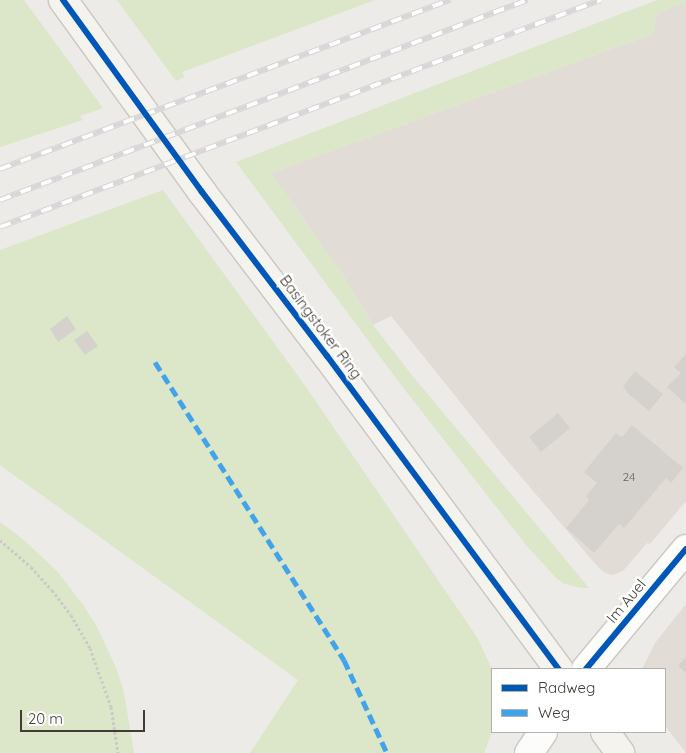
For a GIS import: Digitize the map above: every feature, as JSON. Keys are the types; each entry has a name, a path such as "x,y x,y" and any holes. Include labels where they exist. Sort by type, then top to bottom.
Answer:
{"main road":[{"name":"Basingstoker Ring","path":"63,0 202,192 328,356 558,668"},
{"path":"606,733 620,753"}],"street":[{"name":"Im Auel","path":"587,668 686,549"},
{"path":"529,753 542,733"}],"path":[{"path":"0,540 32,567 52,590 71,615 90,648 111,707 118,753"}],"shaded area":[{"path":"686,2 686,501 650,544 647,543 623,571 613,575 605,573 598,567 505,458 391,316 373,325 341,272 271,173 653,34 657,13"},
{"path":"686,604 686,753 666,727 666,668 642,668 655,643"}],"green space":[{"path":"0,0 24,0 103,108 80,116 83,120 0,147"},
{"path":"117,0 375,0 182,72 185,77 176,81"},
{"path":"657,0 686,0 686,2 657,13 653,34 271,173 341,272 373,325 411,374 589,588 581,588 565,584 556,578 526,545 398,381 236,162"},
{"path":"163,190 306,387 477,637 492,668 492,733 484,753 250,753 298,680 0,465 0,250"},
{"path":"0,522 24,540 57,571 84,606 97,627 117,670 124,693 134,753 0,753"}],"building":[{"path":"67,316 76,329 58,342 50,329"},
{"path":"87,331 98,346 85,355 74,340"},
{"path":"686,354 686,404 667,387 681,373 674,367"},
{"path":"635,371 663,394 649,411 627,393 623,386"},
{"path":"558,413 570,428 541,452 529,437"},
{"path":"632,425 683,468 671,483 666,478 624,528 619,524 594,553 566,528 589,500 586,496 597,483 584,472 616,433 622,437"},
{"path":"686,657 686,673 678,666"}],"railway":[{"path":"0,169 450,0"},
{"path":"0,200 527,0"},
{"path":"0,227 600,0"}],"marked path":[{"path":"155,362 344,660 387,753"}],"cycle path":[{"path":"63,0 202,192 327,356 558,668"},
{"path":"587,668 686,549"}]}
